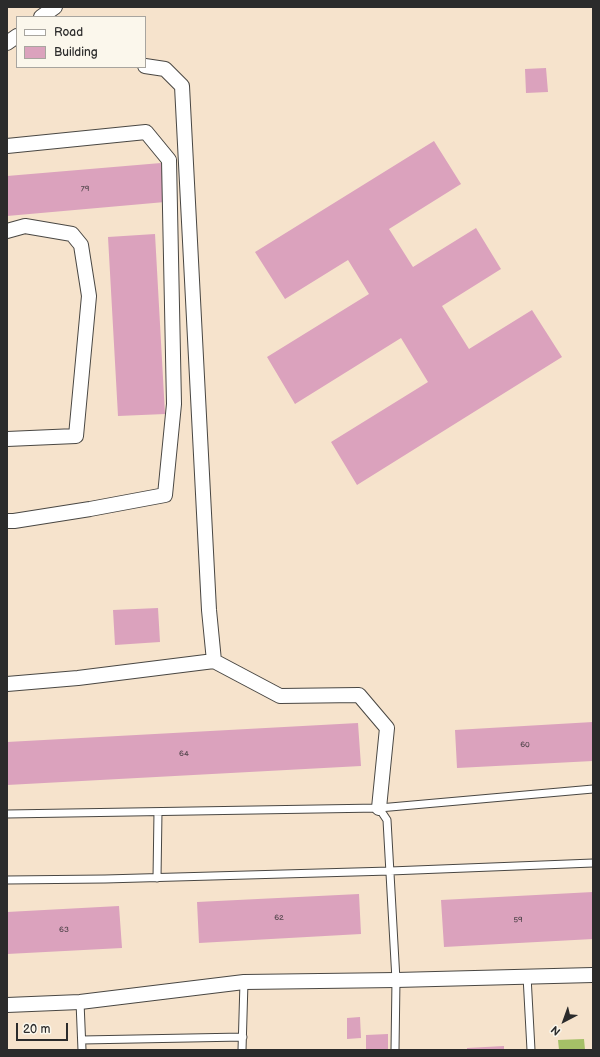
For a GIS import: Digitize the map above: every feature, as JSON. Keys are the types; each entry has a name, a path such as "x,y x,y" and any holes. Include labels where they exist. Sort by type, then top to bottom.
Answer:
{"street":[{"path":"7,43 16,37"},
{"path":"146,66 166,69 182,86 209,610 214,661"},
{"path":"7,146 146,132 169,160 174,404 165,495 90,509 7,521"},
{"path":"7,231 25,226 72,234 81,245 89,296 76,436 7,439"},
{"path":"7,684 78,678 214,661 280,696 359,695 387,728 379,808"},
{"path":"7,1005 80,1002 244,982 593,975"}],"lane":[{"path":"7,814 379,808 593,790"},
{"path":"379,808 387,820 396,980 395,1050"},
{"path":"158,812 158,878"},
{"path":"7,880 390,872 593,863"},
{"path":"527,976 531,1050"},
{"path":"242,1050 244,982"},
{"path":"80,1002 82,1050"},
{"path":"82,1040 243,1037"}],"green space":[{"path":"584,1039 585,1050 559,1050 558,1040"}],"building":[{"path":"546,68 548,92 526,93 525,69"},
{"path":"434,141 461,184 389,229 413,267 476,228 501,269 442,306 469,349 532,310 562,357 357,485 331,442 428,382 401,338 295,404 267,357 369,294 348,260 285,299 255,252"},
{"path":"161,163 165,202 7,216 7,176"},
{"path":"155,234 165,414 118,416 108,237"},
{"path":"158,608 160,642 115,645 113,610"},
{"path":"593,722 593,761 457,768 455,730"},
{"path":"358,723 361,766 7,785 7,742"},
{"path":"593,892 593,939 444,947 441,900"},
{"path":"359,894 361,934 199,943 197,902"},
{"path":"119,906 122,948 7,954 7,912"},
{"path":"360,1017 361,1038 347,1039 347,1018"},
{"path":"388,1034 388,1050 366,1050 366,1035"},
{"path":"504,1046 504,1050 467,1050 467,1048"}]}
